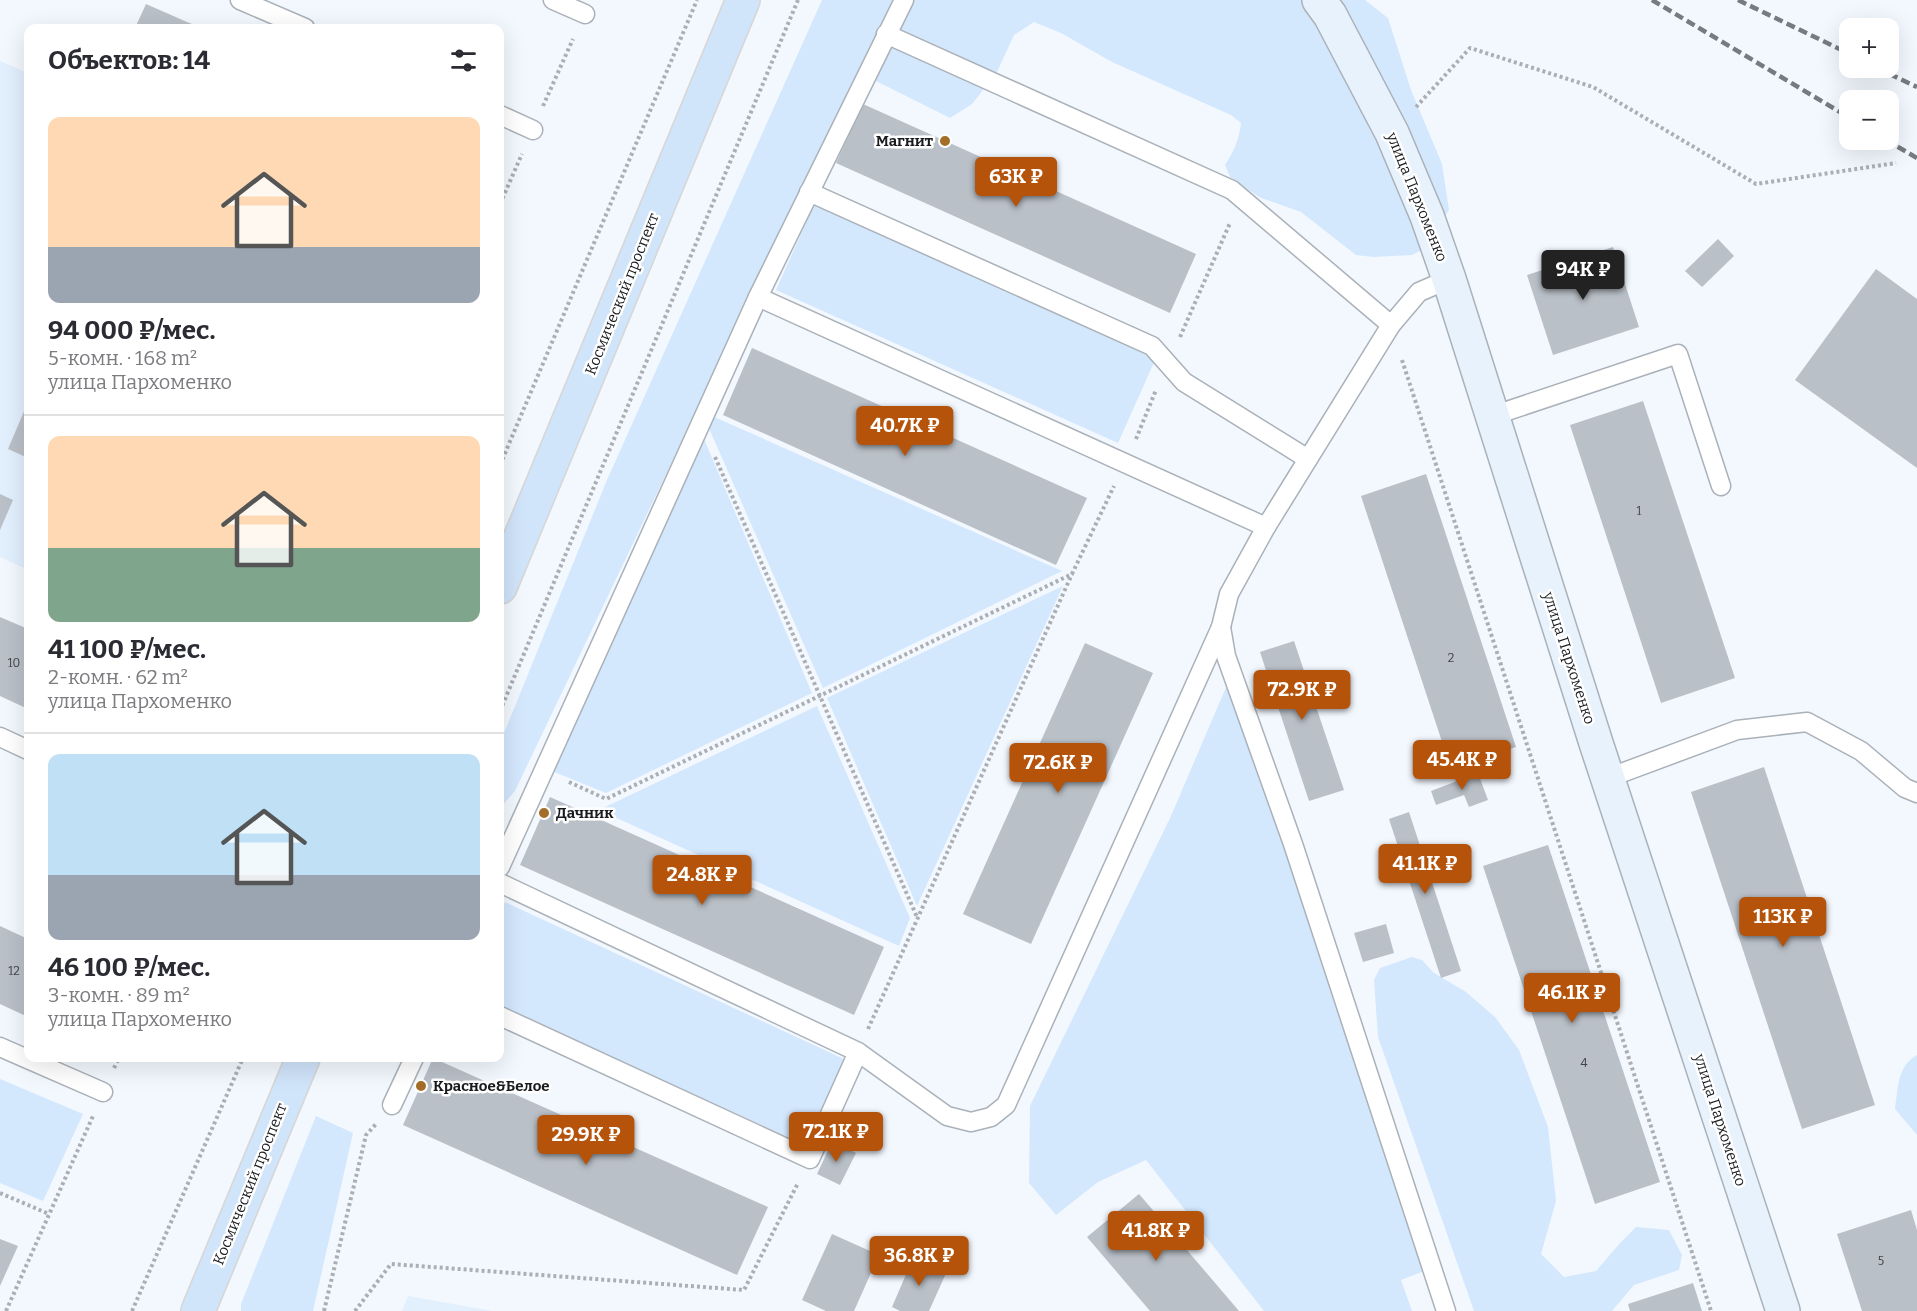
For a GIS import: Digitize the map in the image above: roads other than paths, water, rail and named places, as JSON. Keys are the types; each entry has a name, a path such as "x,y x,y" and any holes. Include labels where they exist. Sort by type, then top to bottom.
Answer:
{"main road":[{"name":"Космический проспект","path":"504,577 743,0"},
{"name":"Космический проспект","path":"198,1311 301,1062"}],"street":[{"name":"улица Пархоменко","path":"1324,8 1392,133 1427,216 1608,778 1784,1311"}],"lane":[{"path":"240,0 296,24"},
{"path":"553,0 585,14"},
{"path":"504,858 758,297 904,0"},
{"path":"886,34 1232,190 1391,325"},
{"path":"504,117 533,129"},
{"path":"809,192 1152,346 1184,382 1308,459"},
{"path":"504,885 858,1052 947,1116 971,1122 991,1117 1006,1105 1221,627 1229,594 1266,527 1391,325 1419,292 1449,279"},
{"path":"758,297 1266,527"},
{"path":"1492,416 1678,354 1721,486"},
{"path":"1221,627 1226,656 1293,844 1446,1311"},
{"path":"1608,778 1737,730 1807,722 1861,751 1905,788 1917,793"},
{"path":"0,737 24,748"},
{"path":"504,1018 810,1159 858,1052"},
{"path":"0,1047 24,1057"},
{"path":"34,1062 103,1092"},
{"path":"392,1105 412,1062"}],"railway":[{"path":"1652,0 1839,111"},
{"path":"1738,0 1839,49"},
{"path":"1898,78 1917,87"},
{"path":"1899,148 1917,158"}],"place":[{"name":"Магнит","path":"945,141"},
{"name":"Дачник","path":"544,813"},
{"name":"Красное&Белое","path":"421,1086"}]}
